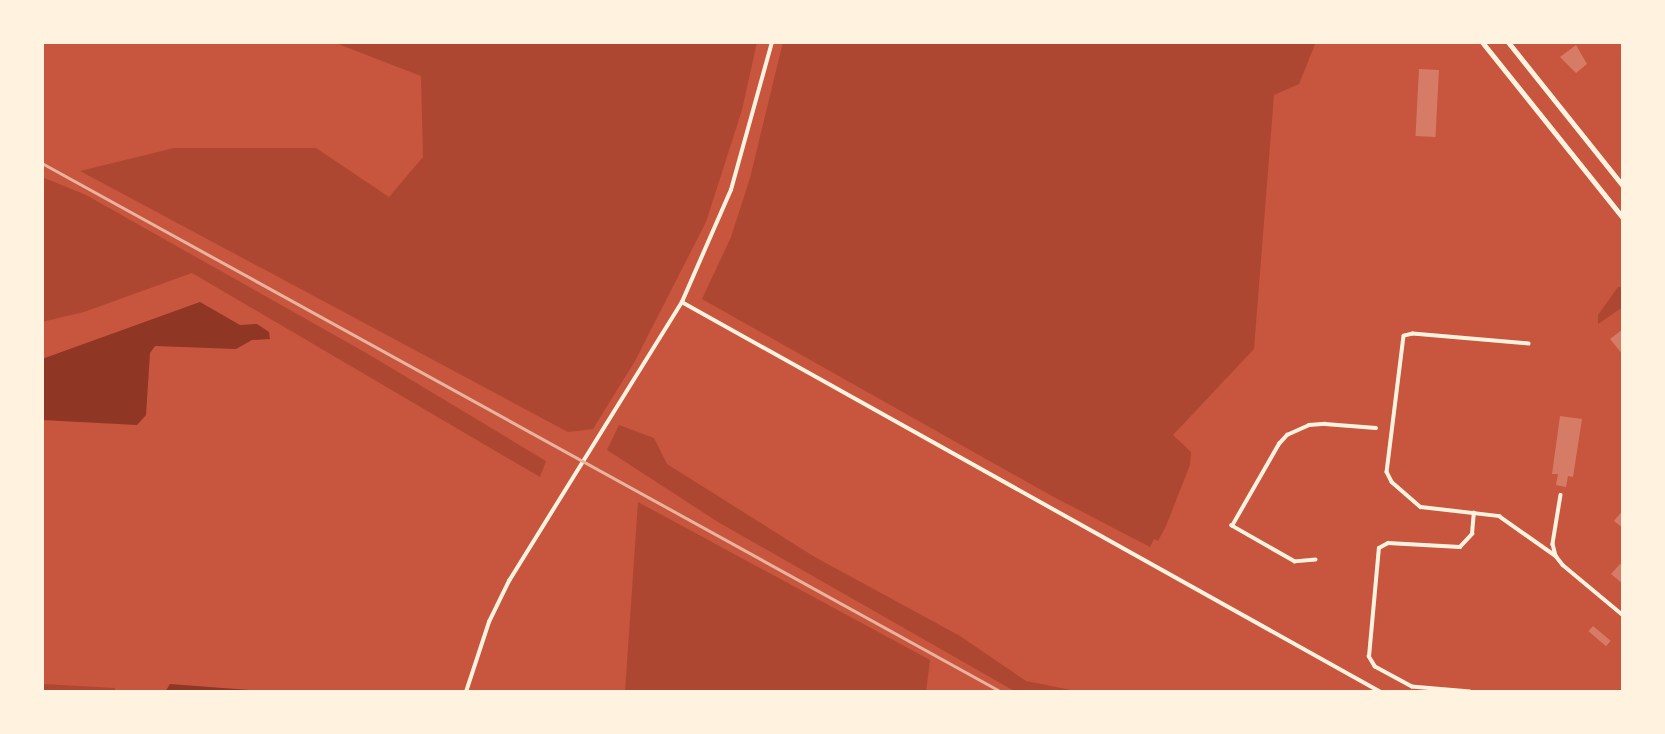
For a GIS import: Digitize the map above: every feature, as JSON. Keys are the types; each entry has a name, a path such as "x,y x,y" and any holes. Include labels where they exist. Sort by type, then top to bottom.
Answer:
{"highway":[{"path":"1482,42 1623,218"},
{"path":"1508,42 1623,186"}],"street":[{"path":"466,692 489,622 509,581 682,302 731,190 772,42"},
{"path":"682,302 1381,692"},
{"path":"1529,344 1413,334 1402,340 1387,466 1389,477 1420,507 1509,520 1556,556 1563,565 1623,615"},
{"path":"1316,560 1295,562 1232,526 1279,444 1287,435 1309,425 1376,428"},
{"path":"1556,556 1553,544 1561,495"},
{"path":"1470,692 1412,687 1369,661 1379,548 1388,543 1460,547 1472,534 1474,513"}],"shaded area":[{"path":"333,42 757,42 742,110 706,222 635,361 593,429 568,432 80,171 174,148 316,148 389,197 423,157 421,76"},
{"path":"783,42 1316,42 1299,84 1274,95 1254,349 1173,435 1191,452 1190,465 1166,526 1158,541 1154,539 1150,547 1050,495 702,299 731,237 750,178"},
{"path":"42,177 86,195 368,354 546,461 540,477 192,273 84,312 42,322"},
{"path":"1618,287 1623,287 1623,307 1598,324 1598,315"},
{"path":"200,302 240,325 257,324 269,332 270,339 252,340 236,349 155,346 150,353 146,415 137,425 42,420 42,359"},
{"path":"619,425 654,438 667,464 813,556 960,636 1026,681 1081,692 1016,692 718,522 607,450"},
{"path":"638,502 930,660 926,692 625,692"},
{"path":"42,684 115,688 115,692 42,692"},
{"path":"170,684 274,692 165,692"}],"building":[{"path":"1576,45 1587,64 1576,73 1560,57"},
{"path":"1419,69 1439,70 1435,137 1415,136"},
{"path":"1623,329 1623,355 1610,339"},
{"path":"1560,416 1582,419 1573,477 1568,476 1566,487 1556,485 1558,474 1552,474"},
{"path":"1623,510 1623,528 1614,521"},
{"path":"1620,564 1623,566 1623,584 1611,574"},
{"path":"1593,626 1611,641 1606,646 1589,631"}],"railway":[{"path":"42,163 1002,692"}]}
